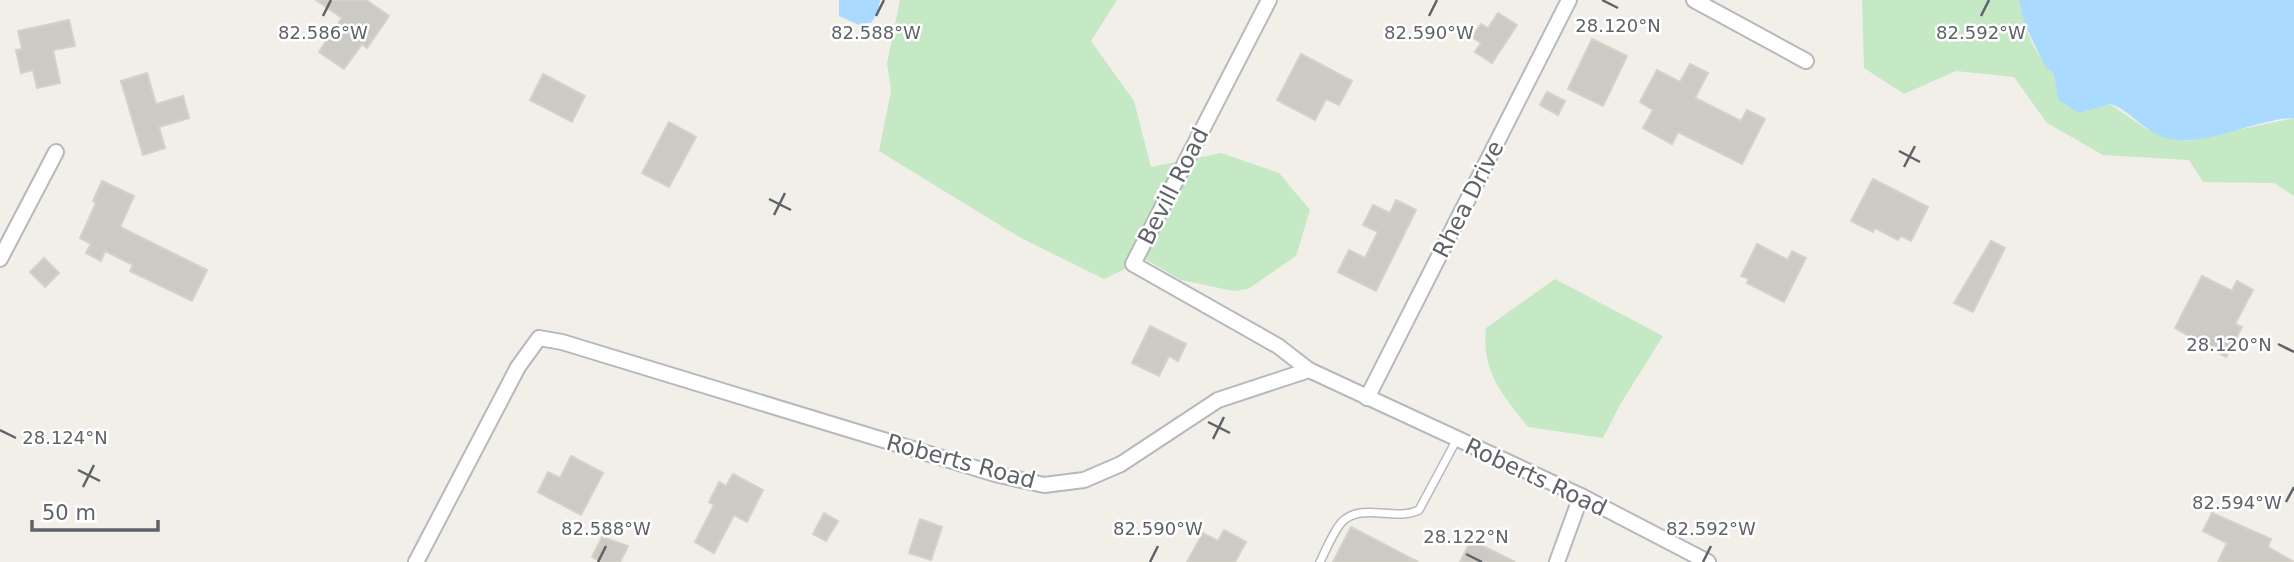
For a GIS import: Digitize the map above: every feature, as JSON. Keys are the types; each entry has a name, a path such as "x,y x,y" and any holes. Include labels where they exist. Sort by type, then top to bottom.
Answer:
{"street":[{"name":"Bevill Road","path":"1269,0 1133,264 1278,346 1309,370"},
{"name":"Rhea Drive","path":"1367,398 1569,0"},
{"path":"1694,0 1806,61"},
{"path":"0,259 56,152"},
{"name":"Roberts Road","path":"416,562 518,367 539,338 562,342 995,474 1044,485 1084,480 1121,464 1217,400 1309,370 1581,496 1708,562"},
{"path":"1557,562 1581,496"}],"lane":[{"path":"1320,562 1336,529 1348,517 1365,513 1407,515 1419,510 1457,439"}],"green space":[{"path":"900,0 1117,0 1091,41 1134,101 1151,167 1176,162 1125,260 1127,268 1104,279 1021,238 879,151 891,91 887,63"},
{"path":"1862,0 2019,0 2024,22 2038,54 2058,76 2105,106 2110,104 2148,130 2186,141 2294,118 2294,196 2274,183 2203,182 2189,160 2103,155 2047,123 2014,77 1956,71 1904,94 1864,68"},
{"path":"1221,153 1279,173 1310,210 1296,256 1248,289 1234,291 1181,280 1145,259 1197,158"},
{"path":"1555,279 1663,336 1621,403 1603,438 1528,427 1502,393 1490,370 1485,343 1486,328"}],"water":[{"path":"839,0 880,0 878,12 871,23 859,25 839,16"},
{"path":"2019,0 2294,0 2294,118 2262,123 2213,137 2181,140 2158,135 2111,104 2079,113 2058,100 2054,74 2045,66 2024,23"}],"building":[{"path":"316,0 366,0 389,16 367,48 362,44 344,69 319,52 342,18"},
{"path":"1498,13 1517,25 1492,63 1475,52 1481,43 1472,37 1481,24 1488,28"},
{"path":"69,20 75,46 53,50 60,83 37,88 33,70 21,73 16,50 22,49 18,31"},
{"path":"1592,39 1627,56 1603,106 1568,89"},
{"path":"1301,54 1352,81 1339,105 1326,99 1315,120 1277,100"},
{"path":"1690,64 1708,73 1695,98 1741,121 1747,110 1765,119 1742,164 1678,132 1672,144 1643,128 1653,110 1640,102 1657,70 1680,82"},
{"path":"147,73 156,104 183,96 189,118 159,127 165,148 143,155 121,81"},
{"path":"543,74 585,96 572,122 530,100"},
{"path":"1547,92 1565,101 1558,115 1540,105"},
{"path":"669,122 696,137 669,187 642,173"},
{"path":"1873,179 1928,207 1911,241 1901,236 1898,240 1875,228 1873,232 1851,221"},
{"path":"102,181 134,196 120,227 207,270 192,301 130,271 133,265 105,251 101,261 86,253 91,244 80,238 96,203 93,201"},
{"path":"1396,200 1416,210 1376,291 1338,272 1349,250 1365,258 1378,232 1363,225 1373,205 1390,213"},
{"path":"1991,241 2005,248 1973,312 1954,303"},
{"path":"1757,244 1788,260 1792,251 1806,258 1784,302 1747,283 1749,279 1741,276"},
{"path":"44,258 59,273 45,287 30,272"},
{"path":"2202,276 2232,291 2237,281 2253,290 2235,324 2242,327 2226,357 2175,328"},
{"path":"1150,326 1186,344 1178,361 1169,356 1159,376 1132,363"},
{"path":"571,456 603,473 581,515 538,492 548,472 560,478"},
{"path":"733,474 763,490 747,522 734,515 714,553 695,542 714,505 709,502 719,482 726,486"},
{"path":"824,513 838,521 826,541 813,534"},
{"path":"2212,513 2271,539 2268,547 2294,562 2218,562 2227,543 2203,531"},
{"path":"920,519 942,527 931,560 909,553"},
{"path":"1351,527 1418,562 1333,562"},
{"path":"1224,530 1246,542 1235,562 1187,562 1203,533 1218,541"},
{"path":"602,537 628,546 620,562 603,562 592,557"},
{"path":"1471,540 1515,562 1460,562"}]}
